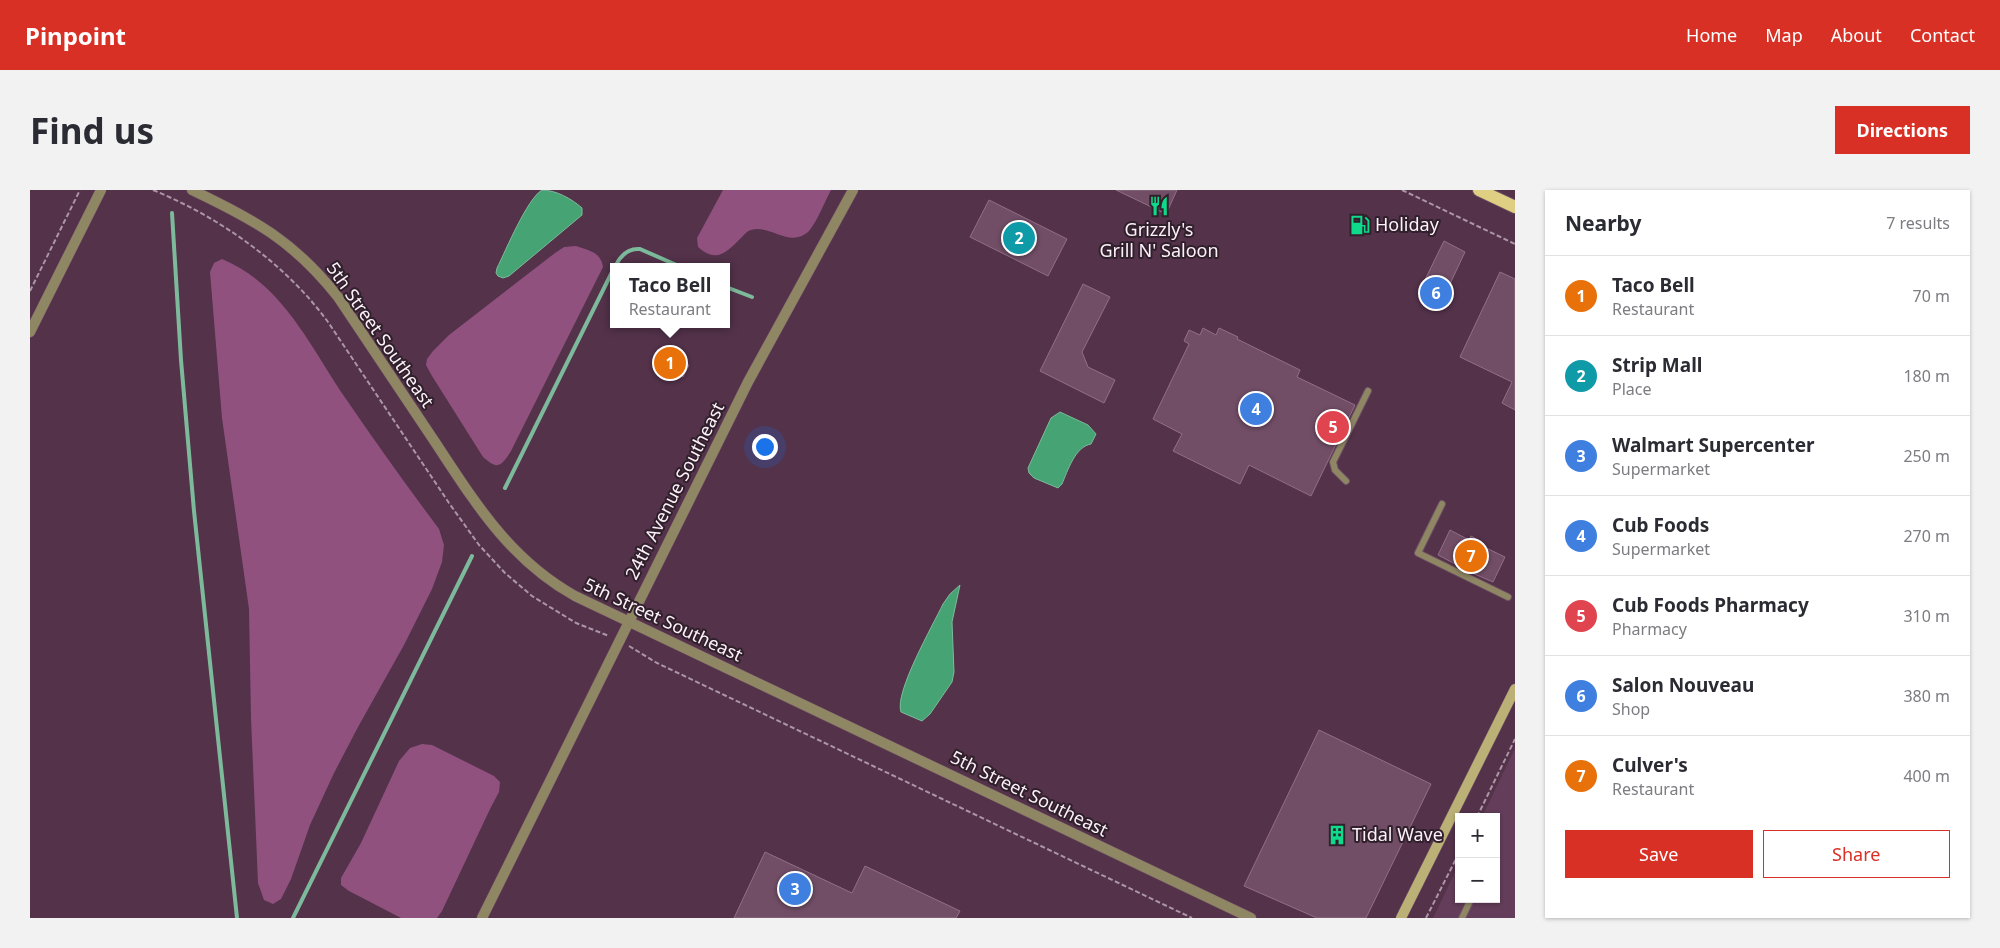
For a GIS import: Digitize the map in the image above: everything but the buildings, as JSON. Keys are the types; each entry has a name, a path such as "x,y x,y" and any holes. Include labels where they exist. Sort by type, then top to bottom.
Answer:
{"main road":[{"path":"1479,190 1515,207"},
{"path":"1401,918 1515,689"}],"street":[{"path":"30,332 101,190"},
{"name":"5th Street Southeast","path":"192,190 257,222 304,259 338,297 454,470 505,540 528,564 548,580 574,596 1251,918"},
{"name":"24th Avenue Southeast","path":"482,918 768,342 815,262 853,190"}],"lane":[{"path":"1346,481 1334,470 1333,462 1368,391"},
{"path":"1442,504 1418,553 1508,597"},
{"path":"1462,918 1469,903"}],"path":[{"path":"30,291 80,190"},
{"path":"1402,190 1515,244"},
{"path":"1479,813 1515,739"},
{"path":"1426,918 1456,858"}],"shaded area":[{"path":"542,190 558,193 574,201 582,208 582,215 509,276 503,278 498,276 496,273 497,268 517,226 530,203"},
{"path":"723,190 831,190 812,227 802,236 795,238 766,230 751,230 722,254 711,255 698,247 697,238"},
{"path":"576,246 597,255 603,267 511,451 505,461 499,465 492,464 483,457 432,376 426,365 427,359 449,335 555,253 564,247"},
{"path":"222,259 243,270 262,284 294,319 357,415 439,529 444,545 442,562 432,589 404,645 334,773 310,825 291,879 281,899 273,904 264,900 258,883 251,718 249,609 222,418 210,272 214,263"},
{"path":"1060,412 1088,425 1096,434 1091,444 1085,446 1076,454 1062,484 1058,488 1034,478 1029,473 1028,468 1051,418"},
{"path":"960,585 952,622 954,672 952,682 930,714 922,721 901,712 900,703 903,690 943,604"},
{"path":"422,744 432,745 494,776 500,782 499,792 437,918 401,918 349,891 341,885 341,878 361,843 399,761 410,748"},
{"path":"1515,748 1515,918 1433,918 1455,872 1455,903 1500,903 1500,813 1484,813"}],"waterway":[{"path":"172,213 181,360 194,511 237,918"},
{"path":"617,263 624,253 635,249 640,249 672,263"},
{"path":"505,488 610,276"},
{"path":"730,289 752,297"},
{"path":"293,918 472,556"}],"place":[{"name":"Grizzly's Grill N' Saloon","path":"1159,206"},
{"name":"Holiday","path":"1360,225"},
{"name":"Strip Mall","path":"1019,238"},
{"name":"Salon Nouveau","path":"1436,293"},
{"name":"Taco Bell","path":"670,363"},
{"name":"Cub Foods","path":"1256,409"},
{"name":"Cub Foods Pharmacy","path":"1333,427"},
{"name":"Culver's","path":"1471,556"},
{"name":"Tidal Wave","path":"1337,835"},
{"name":"Walmart Supercenter","path":"795,889"}]}
